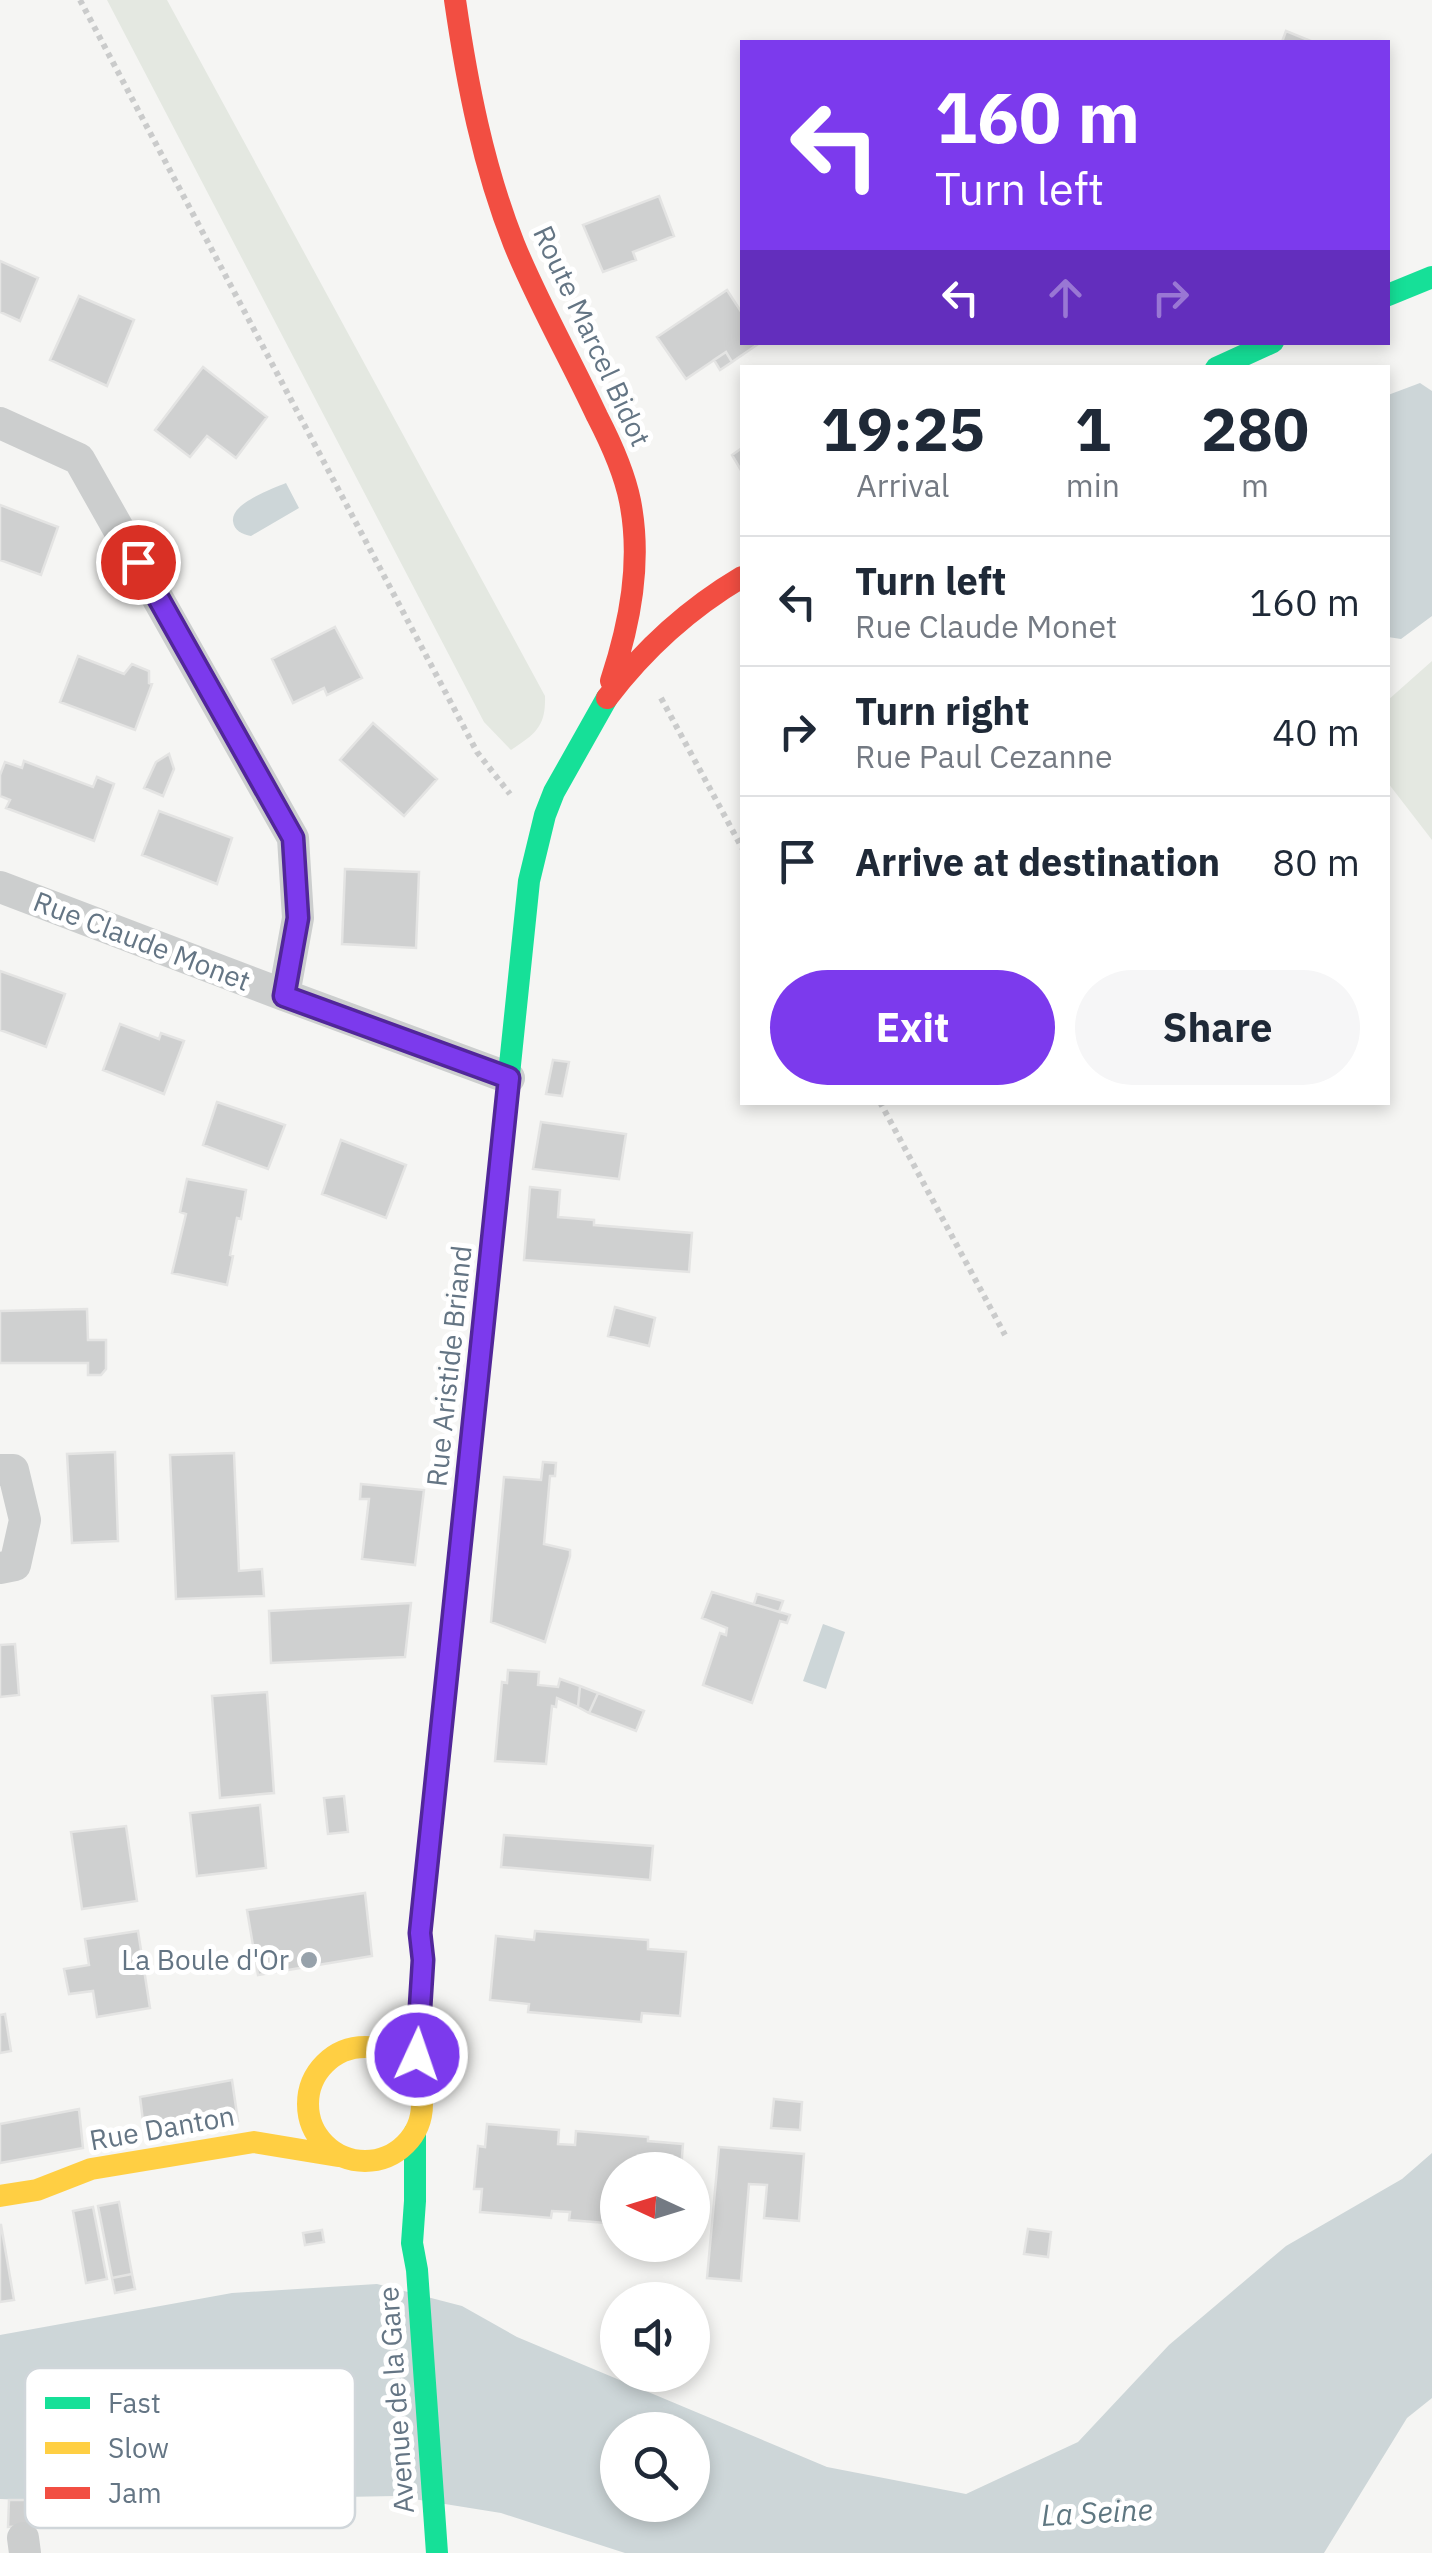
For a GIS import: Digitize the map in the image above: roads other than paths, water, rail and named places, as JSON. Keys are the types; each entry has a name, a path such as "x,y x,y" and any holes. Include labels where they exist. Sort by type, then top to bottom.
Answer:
{"street":[{"name":"Route Marcel Bidot","path":"454,0 481,146 501,210 516,249 610,440 630,500 635,539 629,618 605,698"},
{"path":"1390,294 1432,276"},
{"path":"1223,365 1266,345"},
{"path":"0,423 80,459 293,838 298,918 284,996"},
{"path":"605,698 639,657 690,609 740,578"},
{"name":"Rue Aristide Briand","path":"422,2092 417,2055 423,1960 420,1933 530,880 548,807 605,698"},
{"name":"Rue Claude Monet","path":"0,887 509,1078"},
{"path":"0,1470 14,1470 25,1520 15,1565 0,1568"},
{"name":"Rue Aristide Briand","path":"396,1987 420,1933"},
{"path":"361,2046 379,2018"},
{"path":"348,2159 384,2159 402,2149 422,2114 422,2092 414,2075 399,2058 379,2048 361,2046 338,2052 312,2081 306,2107 320,2142 348,2159 375,2184"},
{"name":"Avenue de la Gare","path":"415,2132 412,2242 437,2553"},
{"name":"Rue Danton","path":"0,2196 37,2190 91,2170 254,2142 348,2159"},
{"name":"Avenue de la Gare","path":"390,2207 412,2242"}],"water":[{"path":"1420,383 1432,391 1432,616 1401,639 1390,637 1390,394"},
{"path":"286,483 299,508 251,536 237,530 233,521 238,508"},
{"path":"823,1624 845,1632 826,1689 803,1681"},
{"name":"La Seine","path":"1432,2153 1432,2398 1407,2418 1324,2553 625,2553 501,2513 395,2496 355,2497 355,2368 25,2368 25,2500 0,2499 0,2335 232,2293 377,2284 462,2306 517,2337 600,2372 600,2392 648,2392 696,2412 600,2412 600,2522 710,2522 710,2418 827,2467 966,2494 1078,2442 1169,2345 1286,2246 1402,2179"}],"place":[{"name":"La Boule d'Or","path":"309,1960"}]}
